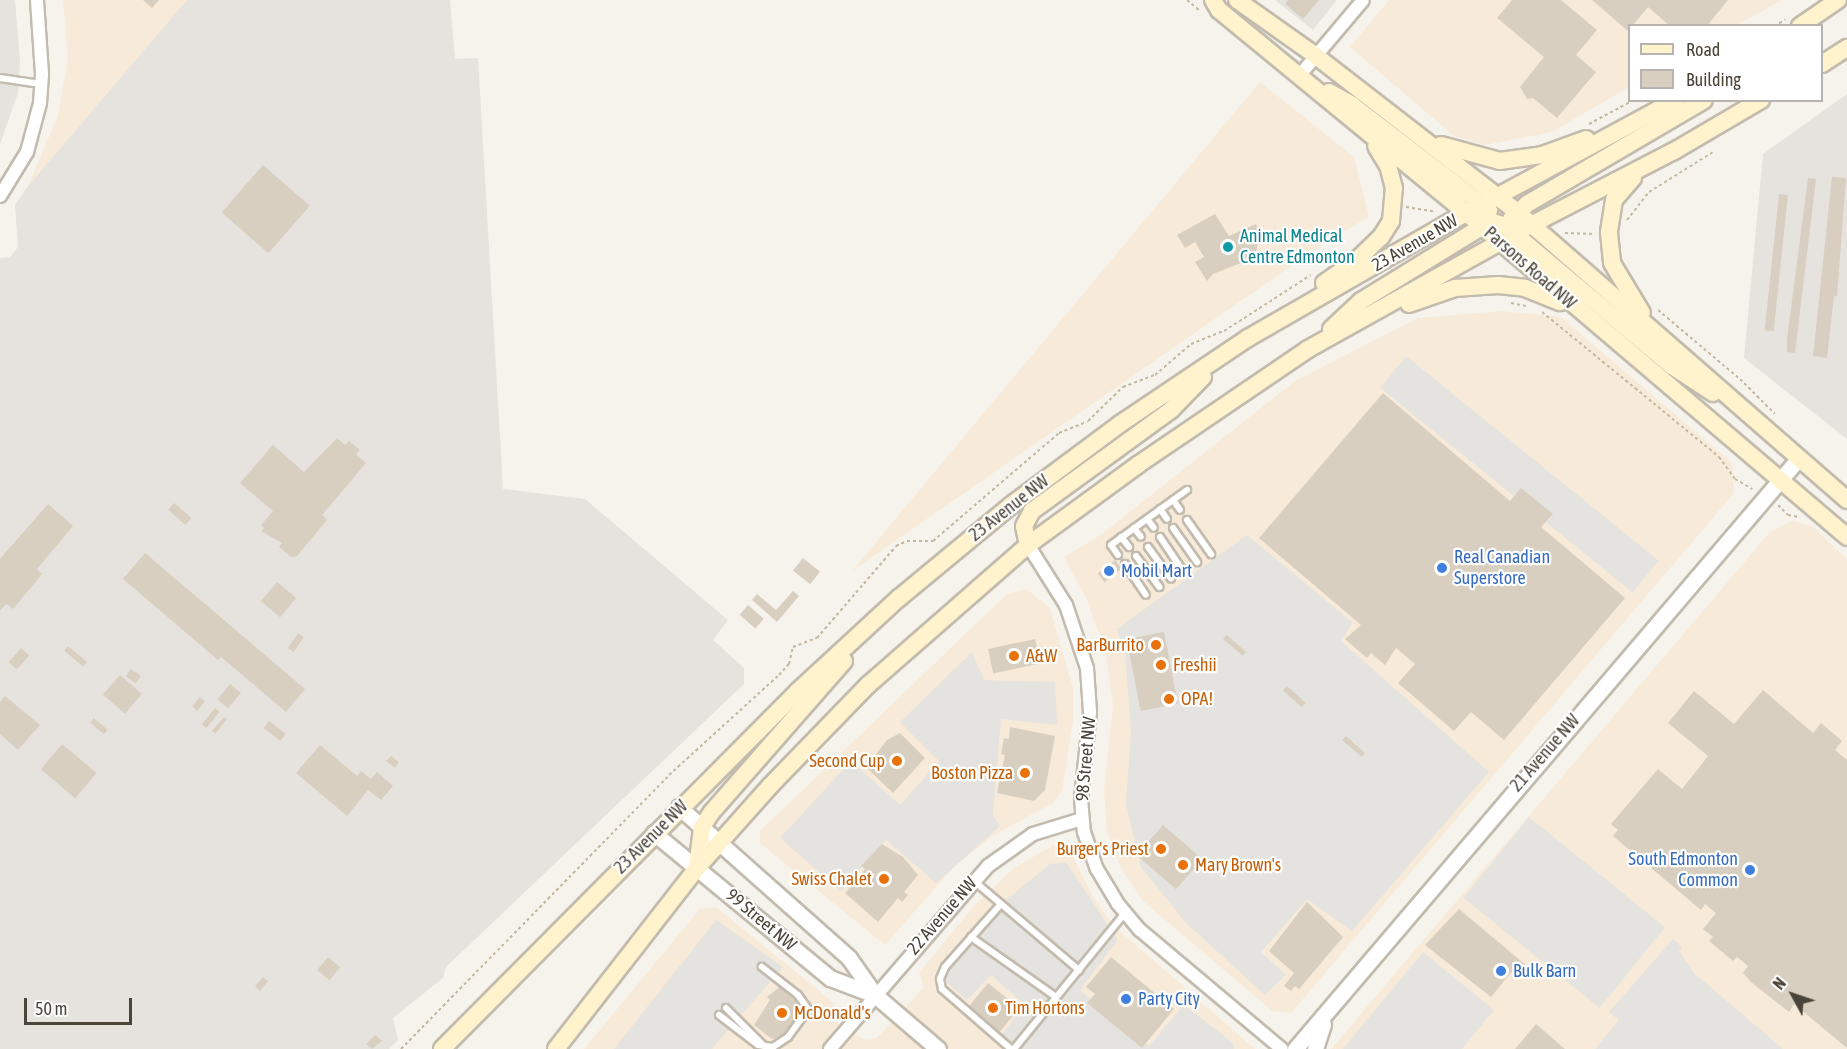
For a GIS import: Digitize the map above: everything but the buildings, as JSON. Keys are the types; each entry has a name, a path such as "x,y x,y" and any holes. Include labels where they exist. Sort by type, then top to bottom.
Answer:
{"main road":[{"name":"Parsons Road NW","path":"1213,0 1219,10 1466,213"},
{"name":"Parsons Road NW","path":"1236,0 1316,56 1375,102 1500,220 1621,348 1847,537"},
{"path":"1803,24 1838,0"},
{"path":"1823,63 1847,48"},
{"path":"1305,80 1352,105 1500,220 1687,378 1732,401"},
{"path":"1375,102 1452,150 1500,161 1522,160 1567,147 1657,102"},
{"name":"23 Avenue NW","path":"556,1049 719,842 868,686 1028,545 1152,454 1308,350 1352,324 1673,102"},
{"path":"1308,350 1360,302 1701,102"},
{"path":"1533,224 1644,168 1758,102"},
{"path":"1248,338 1357,260 1381,237 1391,221 1395,196 1388,166 1375,145 1341,112"},
{"path":"1644,168 1614,200 1609,233 1617,274 1653,332"},
{"name":"23 Avenue NW","path":"442,1049 679,807 899,598 1014,503 1120,424 1248,338 1466,213 1500,220"},
{"name":"Parsons Road NW","path":"1500,220 1533,224 1653,332 1847,500"},
{"path":"1352,324 1455,288 1498,285 1525,288 1554,298 1621,348"},
{"path":"1028,545 1024,526 1032,511 1171,410 1229,351"},
{"path":"697,868 702,827 899,598"}],"street":[{"path":"0,196 27,152 41,84 37,0"},
{"path":"1305,80 1316,56 1364,0"},
{"name":"21 Avenue NW","path":"1295,1049 1798,459"},
{"name":"98 Street NW","path":"1028,545 1066,605 1087,668 1090,712 1081,781 1082,819 1097,869 1125,914 1282,1049"},
{"name":"99 Street NW","path":"679,807 849,958 874,996 938,1049"},
{"name":"22 Avenue NW","path":"830,1049 973,880 1026,839 1082,819"},
{"name":"99 Street NW","path":"654,832 830,978 874,996"},
{"path":"1315,1049 1321,1027 1351,982"}],"lane":[{"path":"0,78 41,84"},
{"path":"1118,555 1111,545 1187,489"},
{"path":"1173,500 1180,510"},
{"path":"1160,509 1167,519"},
{"path":"1147,519 1154,528"},
{"path":"1187,520 1211,554"},
{"path":"1134,528 1141,537"},
{"path":"1173,528 1197,562"},
{"path":"1121,537 1129,547"},
{"path":"1160,537 1183,571"},
{"path":"1148,547 1171,579"},
{"path":"1136,556 1159,587"},
{"path":"1125,564 1146,595"},
{"path":"973,880 1079,969"},
{"path":"1001,903 945,967 939,979 942,989 1012,1049 1125,914"},
{"path":"971,937 1056,997"},
{"path":"719,1015 765,1047 780,1044 808,1009 762,967"},
{"path":"726,1008 765,1047"}],"path":[{"path":"1187,0 1204,15"},
{"path":"1624,224 1649,192 1713,152"},
{"path":"1400,206 1439,213"},
{"path":"1556,231 1601,234"},
{"path":"1504,302 1542,312 1719,457 1742,482"},
{"path":"1651,304 1740,379 1777,417"},
{"path":"401,1049 512,936"}],"shaded area":[{"path":"0,0 15,0 20,62 18,93 0,144"},
{"path":"63,0 187,0 28,186 58,116 68,58"},
{"path":"187,0 450,0 455,59 478,58 503,489 585,499 728,620 713,640 744,668 744,684 446,967 443,978 393,1018 398,1040 389,1049 0,1049 0,258 10,257 18,247 15,205 28,186"},
{"path":"1275,0 1337,0 1313,30"},
{"path":"1389,0 1782,0 1739,24 1628,24 1628,88 1552,132 1485,145 1454,136 1350,47"},
{"path":"1260,82 1354,157 1369,217 1330,239 852,571"},
{"path":"1847,94 1847,439 1744,358 1763,154"},
{"path":"1502,311 1561,317 1732,463 1734,493 1291,1013 1272,1011 1143,901 1121,868 1107,832 1104,792 1113,705 1106,654 1087,600 1064,557 1102,534 1295,381 1418,318"},
{"path":"1406,356 1659,561 1633,592 1380,388"},
{"name":"South Edmonton Common","path":"1792,521 1812,526 1847,559 1847,1049 1331,1049 1770,532"},
{"path":"1247,535 1353,623 1341,641 1489,772 1352,931 1307,899 1261,952 1286,975 1265,995 1186,923 1141,867 1126,804 1131,730 1125,654 1117,629"},
{"path":"1026,589 1050,608 1073,688 1073,721 1062,791 1053,803 992,836 952,869 885,945 760,843 760,831 1007,594"},
{"path":"972,652 984,680 1055,682 1057,725 1001,719 993,815 1000,826 936,883 886,840 841,891 780,838 851,761 900,805 939,761 900,722"},
{"path":"1529,817 1665,927 1600,1008 1464,898"},
{"path":"1054,845 1070,851 1092,895 1113,925 1255,1049 584,1049 700,909 716,907 834,1003 831,1020 866,1040 877,1038 924,987 919,973 973,907 1014,868"},
{"path":"1066,862 1118,940 1080,990 1149,1046 1184,1005 1233,1043 1234,1049 1004,1049 998,1041 1024,1004 991,975 967,1000 943,979 990,913 1050,864"},
{"path":"716,920 783,967 712,1049 614,1049"},
{"path":"1673,939 1682,947 1679,951 1694,973 1783,1049 1595,1049 1619,1020 1609,1012"},
{"path":"1423,952 1494,1010 1462,1049 1343,1049"}],"place":[{"name":"Animal Medical Centre Edmonton","path":"1228,247"},
{"name":"Real Canadian Superstore","path":"1442,568"},
{"name":"Mobil Mart","path":"1109,571"},
{"name":"BarBurrito","path":"1156,645"},
{"name":"A&W","path":"1014,656"},
{"name":"Freshii","path":"1161,665"},
{"name":"OPA!","path":"1169,699"},
{"name":"Second Cup","path":"897,761"},
{"name":"Boston Pizza","path":"1025,773"},
{"name":"Burger's Priest","path":"1161,849"},
{"name":"Mary Brown's","path":"1183,865"},
{"name":"South Edmonton Common","path":"1750,870"},
{"name":"Swiss Chalet","path":"884,879"},
{"name":"Bulk Barn","path":"1501,971"},
{"name":"Party City","path":"1126,999"},
{"name":"Tim Hortons","path":"993,1008"},
{"name":"McDonald's","path":"782,1013"}]}
